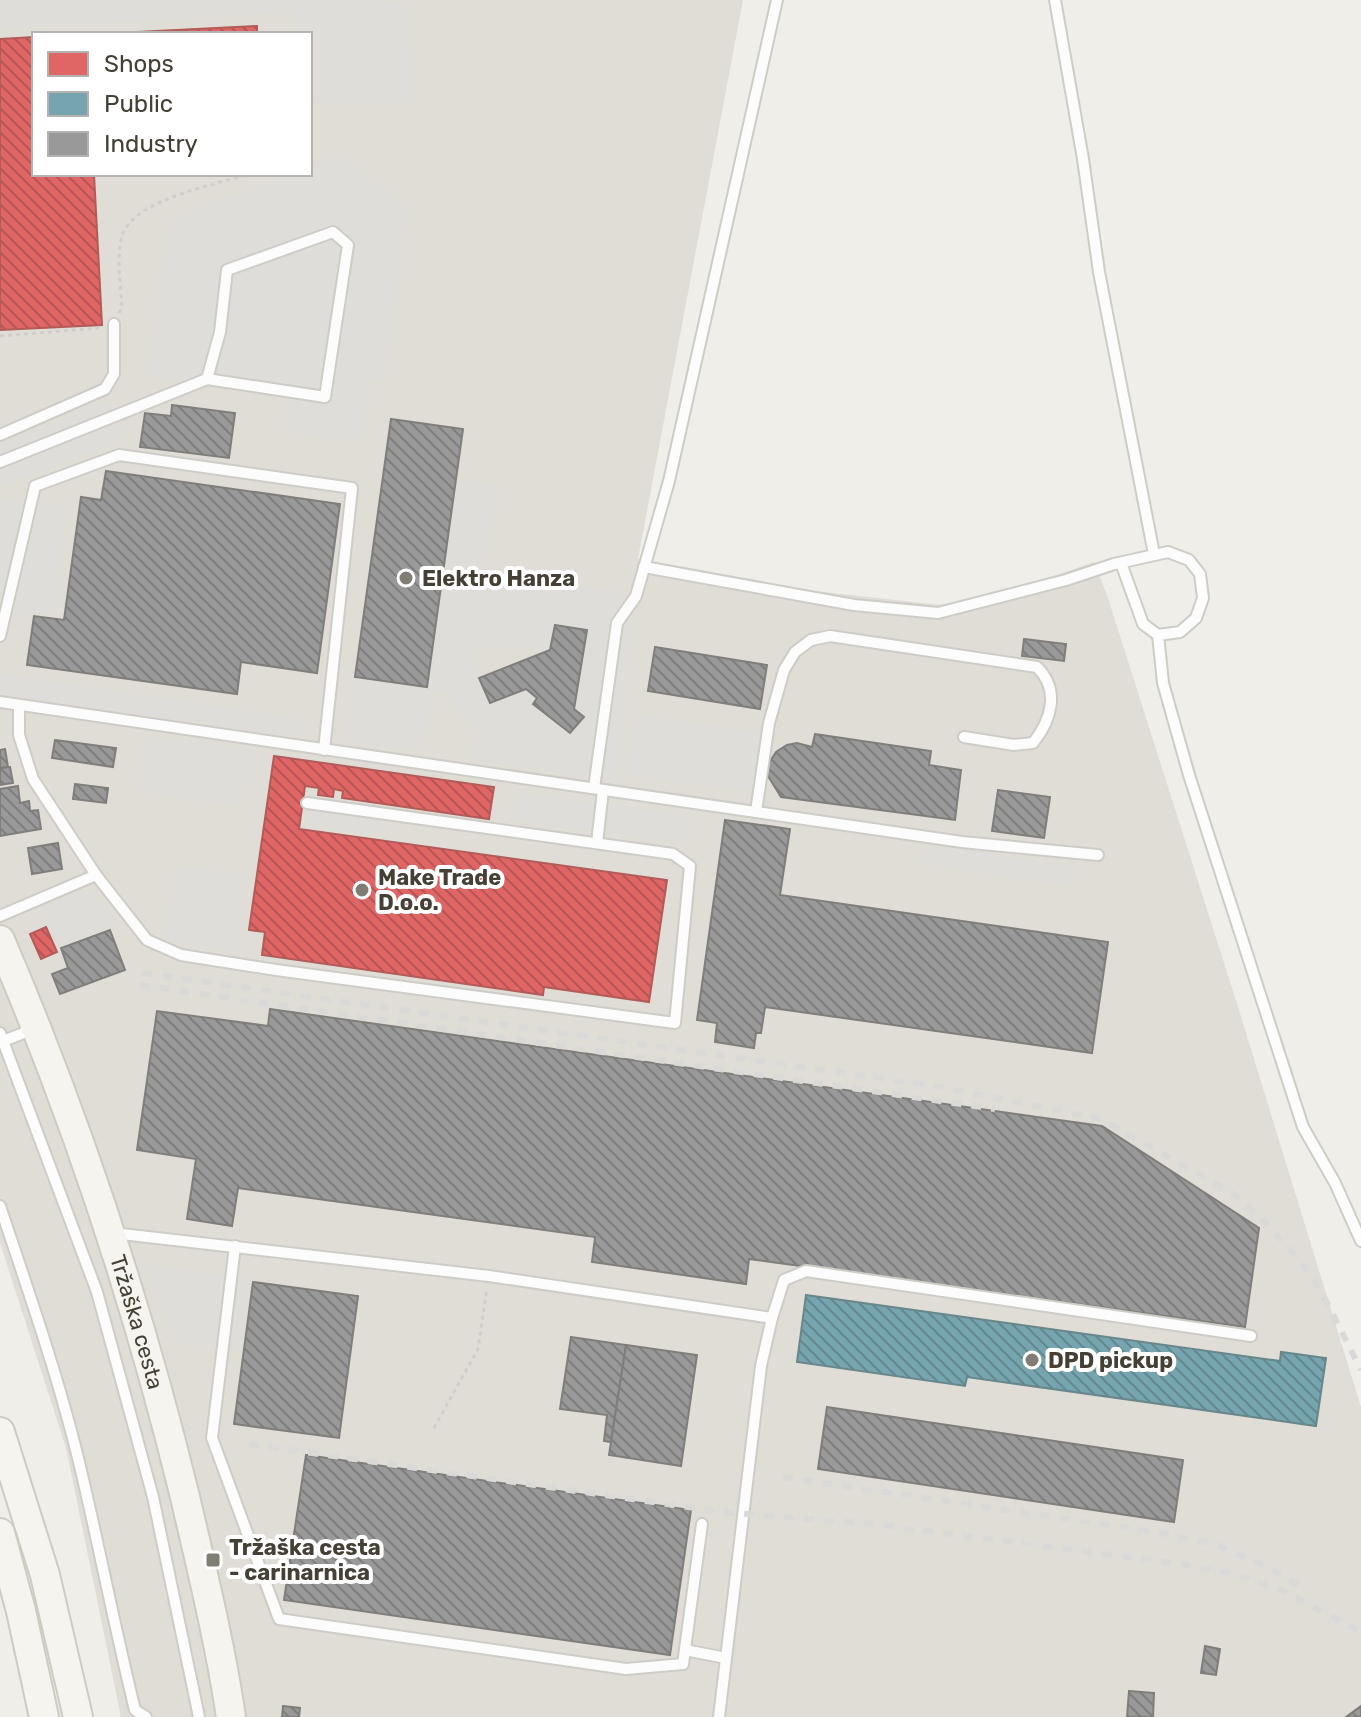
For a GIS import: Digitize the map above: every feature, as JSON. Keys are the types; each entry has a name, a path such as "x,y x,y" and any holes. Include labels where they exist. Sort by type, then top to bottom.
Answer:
{"street":[{"name":"Tržaška cesta","path":"0,940 95,1181 112,1233 163,1408 208,1593 231,1717"},
{"path":"0,1432 45,1575 78,1717"},
{"path":"0,1533 44,1717"}],"lane":[{"path":"597,843 599,789 617,623 636,596 669,481 777,0"},
{"path":"1055,0 1099,272 1154,554"},
{"path":"0,462 207,379 325,397 348,245 333,232 227,270 220,332 207,379"},
{"path":"0,435 105,389 114,374 114,324"},
{"path":"0,636 35,486 119,455 352,488 324,750"},
{"path":"644,567 854,605 938,613 1066,580 1121,563 1154,554 1168,552 1189,560 1200,574 1203,598 1196,618 1180,632 1158,635 1143,624 1121,563"},
{"path":"1158,635 1163,683 1189,775 1303,1127 1335,1183 1361,1241"},
{"path":"756,812 769,723 784,670 795,652 811,640 830,636 897,644 1037,667 1048,678 1051,699 1045,727 1033,743 1014,745 964,737"},
{"path":"0,702 962,842 1098,855"},
{"path":"19,705 19,735 33,779 96,875 147,940 181,955 276,970 675,1023 690,866 673,854 307,803"},
{"path":"0,916 96,875"},
{"path":"36,1028 2,1037 97,1292 153,1497 199,1717"},
{"path":"0,1206 33,1304 83,1477 112,1619 135,1710 146,1717"},
{"path":"112,1233 489,1276 772,1318"},
{"path":"235,1246 212,1438 279,1619 626,1669 683,1664 702,1524"},
{"path":"719,1717 761,1366 784,1280 806,1271 1251,1336"},
{"path":"685,1650 726,1658"}],"path":[{"path":"0,336 92,330 114,324 122,308 120,251 124,231 139,214 166,199 243,176"},
{"path":"434,1428 478,1349 489,1276"}],"shaded area":[{"path":"0,0 743,0 638,559 753,584 968,606 1094,562 1239,1010 1361,1407 1361,1717 121,1717 66,1448 0,1243"},
{"path":"0,0 389,0 389,4 408,4 412,102 312,103 312,32 298,32 296,16 289,3 282,2 283,13 0,28"},
{"path":"338,155 406,208 384,381 369,380 361,441 285,432 290,399 148,375 172,220 285,176 312,176 312,165"},
{"path":"109,403 123,440 0,486 0,444"},
{"path":"456,479 498,486 480,575 612,591 630,625 617,781 473,758 477,728 445,692 427,687","holes":["471,644 550,650 574,709 584,718 569,733 533,705 537,698 526,689 490,703 470,654"]},
{"path":"0,499 67,506 51,615 33,613 0,620"},
{"path":"0,674 307,720 304,737 0,692"},
{"path":"355,679 432,690 426,733 421,733 418,750 346,740"},
{"path":"636,716 759,732 751,791 628,775"},
{"path":"149,737 257,751 253,783 241,781 237,805 139,792"},
{"path":"518,793 691,816 688,843 515,820"},
{"path":"312,804 383,814 380,835 309,825"},
{"path":"924,845 1071,867 1068,885 921,863"},
{"path":"177,866 246,876 236,953 165,938"},
{"path":"90,889 116,926 59,945 42,907"},
{"path":"147,1265 250,1279 242,1350 177,1343"}],"building: Shops":[{"path":"257,26 257,32 137,32"},
{"path":"32,37 32,176 94,176 102,325 0,330 0,39"},
{"path":"274,756 494,787 489,819 342,798 343,791 334,789 333,797 318,795 319,788 305,786 299,829 667,880 649,1002 544,987 543,995 262,955 265,932 249,930"},
{"path":"46,927 57,952 41,959 30,934"}],"building: Public":[{"name":"DPD pickup","path":"806,1295 1280,1361 1281,1352 1326,1358 1316,1426 967,1377 965,1386 797,1362"}],"building: Industry":[{"path":"172,405 235,413 229,458 140,447 145,413 171,416"},
{"name":"Elektro Hanza","path":"391,419 463,429 427,687 355,677"},
{"path":"106,471 340,504 317,673 241,662 237,694 27,665 34,616 64,620 81,497 101,500"},
{"path":"555,625 587,630 574,709 584,717 570,733 533,704 537,698 526,689 490,703 479,678 550,650"},
{"path":"1024,639 1066,644 1064,661 1022,656"},
{"path":"655,647 767,665 760,709 648,691"},
{"path":"815,734 931,751 929,765 961,770 955,820 781,797 768,776 769,763 776,752 787,745 797,743 812,747"},
{"path":"55,740 116,748 113,767 52,758"},
{"path":"5,749 8,767 0,768 0,750"},
{"path":"10,767 13,783 0,785 0,768"},
{"path":"75,784 108,788 106,803 73,799"},
{"path":"18,786 20,803 29,801 30,811 38,810 41,829 0,836 0,789"},
{"path":"998,790 1050,797 1044,838 992,831"},
{"path":"725,820 790,829 780,895 1108,942 1092,1053 765,1007 761,1033 756,1033 754,1048 715,1042 717,1023 697,1020"},
{"path":"58,843 62,869 32,874 28,848"},
{"path":"110,930 125,970 60,994 52,974 68,968 61,948"},
{"path":"270,1009 1102,1126 1259,1228 1245,1327 749,1259 746,1284 592,1262 595,1237 238,1188 232,1226 187,1219 196,1159 137,1150 157,1011 268,1026"},
{"path":"253,1282 358,1296 339,1438 234,1424"},
{"path":"571,1337 626,1345 611,1442 604,1441 607,1415 560,1409"},
{"path":"626,1345 697,1355 681,1466 609,1455"},
{"path":"827,1407 1183,1460 1174,1522 818,1469"},
{"path":"306,1455 691,1510 670,1655 284,1600"},
{"path":"1205,1646 1220,1649 1216,1675 1201,1673"},
{"path":"1129,1691 1154,1693 1153,1717 1127,1717"},
{"path":"283,1706 300,1708 299,1717 282,1717"},
{"path":"1361,1706 1361,1717 1346,1717"}],"railway":[{"path":"142,973 935,1086 1101,1119 1232,1193 1261,1218 1299,1259 1320,1289 1361,1370"},
{"path":"140,985 995,1109"},
{"path":"249,1444 722,1512 875,1524 1180,1564 1231,1573 1276,1587 1361,1632"},
{"path":"783,1477 1162,1533 1220,1546 1266,1566 1306,1590"}],"place":[{"name":"Elektro Hanza","path":"406,578"},
{"name":"Make Trade D.o.o.","path":"362,890"},
{"name":"DPD pickup","path":"1032,1360"},
{"name":"Tržaška cesta - carinarnica","path":"213,1560"}]}
